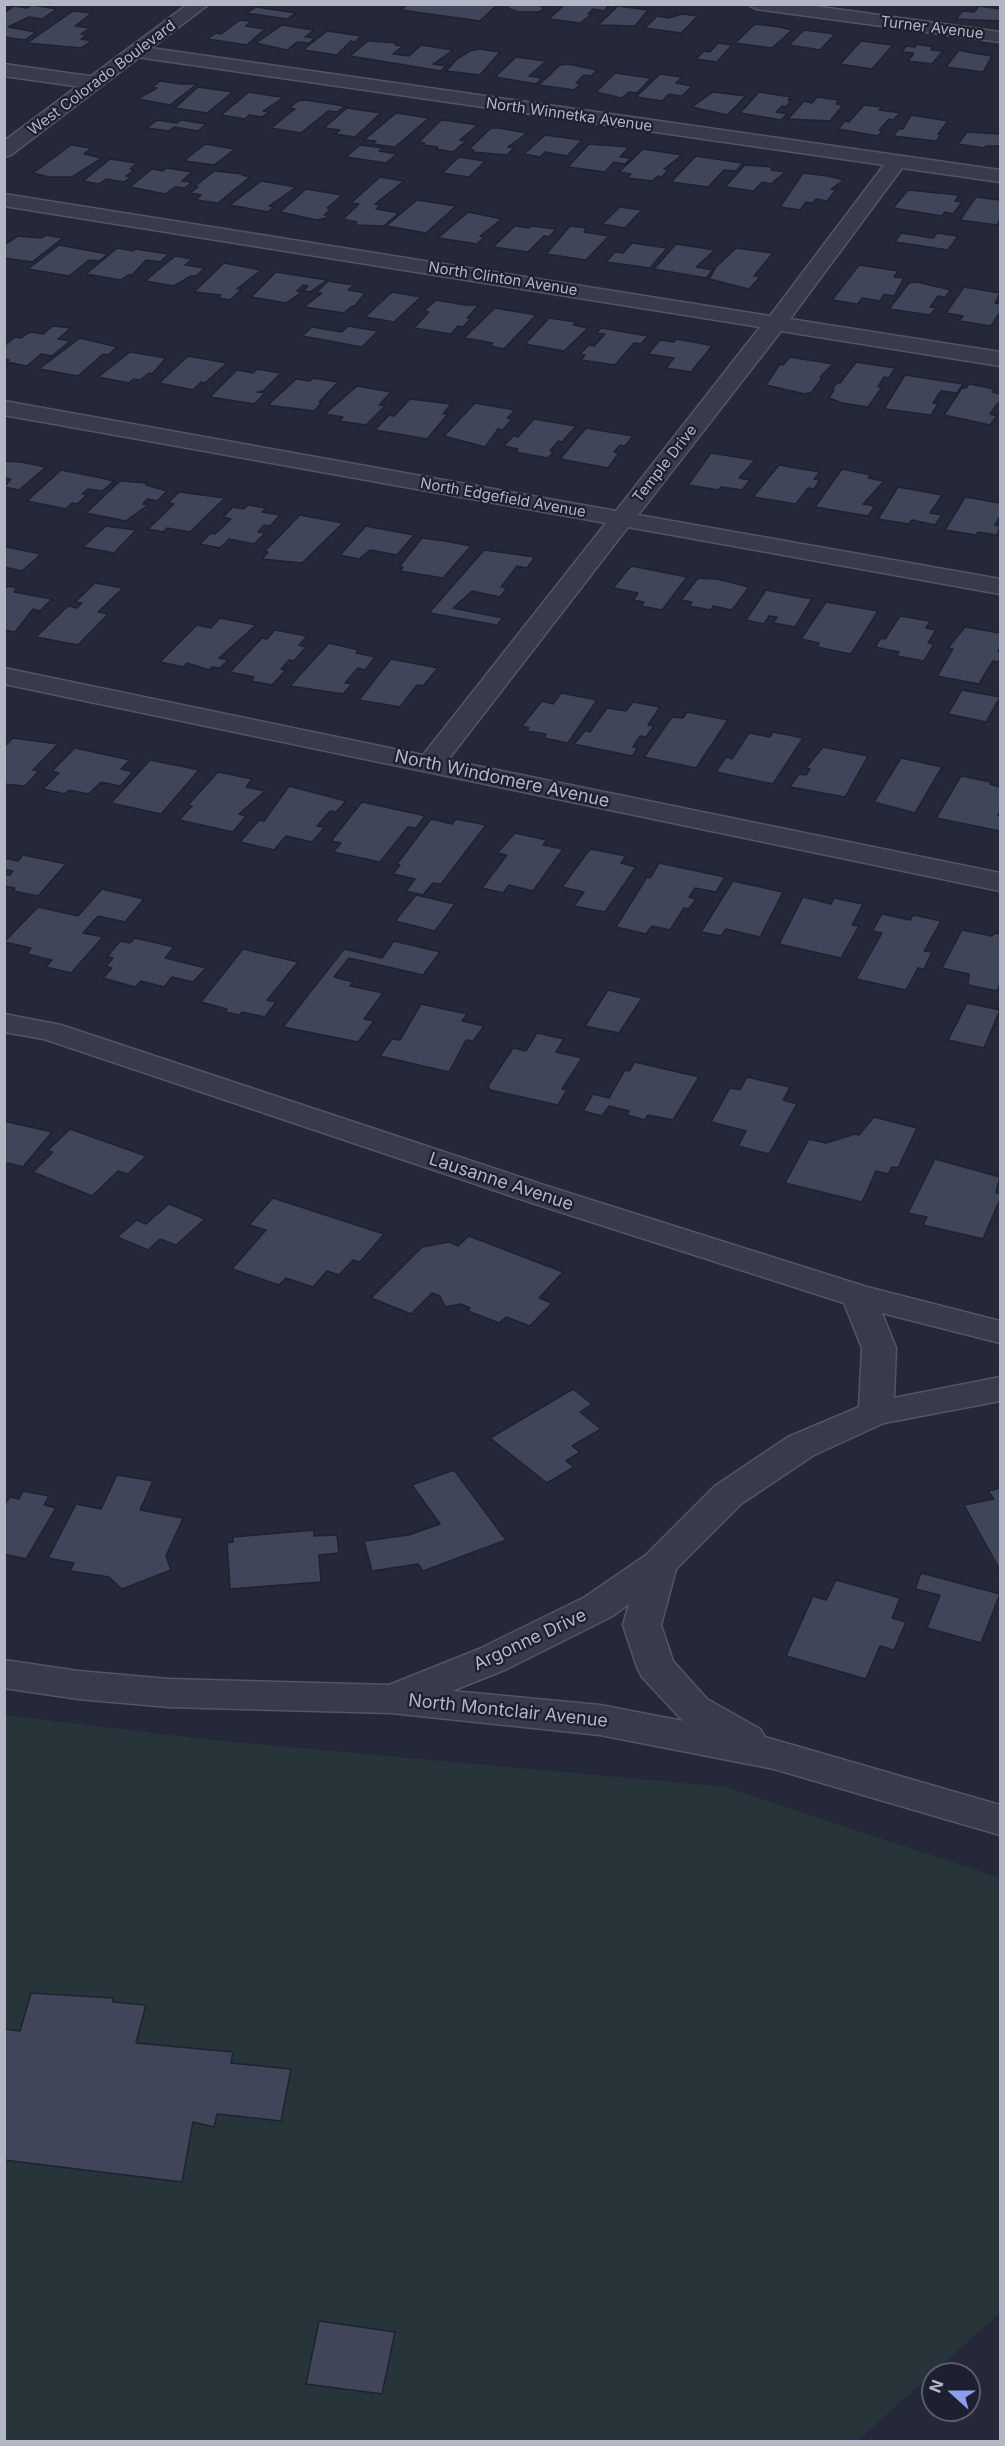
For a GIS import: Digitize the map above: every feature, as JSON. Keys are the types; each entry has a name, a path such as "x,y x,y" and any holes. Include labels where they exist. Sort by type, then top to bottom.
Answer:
{"street":[{"name":"West Colorado Boulevard","path":"4,151 200,4"},
{"name":"Turner Avenue","path":"756,4 1000,37"},
{"name":"North Winnetka Avenue","path":"137,52 1000,176"},
{"path":"4,70 96,83"},
{"name":"Temple Drive","path":"430,764 776,322 897,161"},
{"name":"North Clinton Avenue","path":"4,200 1000,358"},
{"name":"North Edgefield Avenue","path":"4,408 1000,587"},
{"name":"North Windomere Avenue","path":"4,676 1000,882"},
{"name":"Lausanne Avenue","path":"4,1023 50,1031 538,1194 858,1296 1000,1332"},
{"path":"858,1296 879,1348 876,1413"},
{"name":"Argonne Drive","path":"391,1699 493,1659 588,1612 659,1564 728,1495 801,1446 876,1413 1000,1389"},
{"name":"Argonne Drive","path":"659,1564 642,1625 656,1667 693,1709 774,1754"},
{"name":"North Montclair Avenue","path":"4,1674 78,1685 169,1693 391,1699 600,1720 774,1754 1000,1821"}],"shaded area":[{"path":"5,1715 212,1740 726,1787 1000,1878 1000,2313 945,2362 921,2362 921,2384 857,2441 5,2441"}],"building":[{"path":"498,4 480,21 401,10 406,6 397,5"},
{"path":"511,4 543,4 541,7 545,7 539,12 518,12 507,8"},
{"path":"565,4 610,4 604,11 593,9 588,14 592,14 580,23 549,19"},
{"path":"32,5 57,9 42,19 29,17 8,27 36,32 25,40 4,37 4,13 14,6 27,8"},
{"path":"618,6 648,10 635,26 598,25"},
{"path":"979,6 1000,9 1000,21 956,19 963,11 974,12"},
{"path":"256,7 296,13 287,19 246,13"},
{"path":"73,11 92,13 75,26 90,28 81,34 87,35 81,39 92,41 81,48 27,43"},
{"path":"682,14 698,16 681,33 645,28 657,16 669,18"},
{"path":"240,20 251,21 246,26 265,29 247,45 207,39 216,33 221,34"},
{"path":"755,24 792,30 772,48 735,43"},
{"path":"282,25 314,30 305,37 315,38 309,43 297,42 287,50 256,43"},
{"path":"804,30 835,34 820,50 789,45"},
{"path":"327,31 361,36 355,42 351,41 337,55 303,50"},
{"path":"368,41 398,43 395,45 403,46 393,54 409,56 421,45 453,50 433,64 446,66 441,71 350,56"},
{"path":"861,41 893,45 872,69 840,64"},
{"path":"718,43 732,45 717,62 696,59 704,51 710,52"},
{"path":"917,44 933,47 931,50 943,51 932,64 908,61 914,53 902,52 906,46 915,47"},
{"path":"479,49 500,52 480,75 446,71 457,59 470,51"},
{"path":"959,50 992,56 983,72 946,67"},
{"path":"516,57 546,61 529,76 542,78 536,84 495,77"},
{"path":"568,64 597,70 591,76 584,75 576,83 581,84 574,90 539,85 560,65"},
{"path":"615,73 651,78 637,93 629,92 622,98 596,92"},
{"path":"660,74 682,77 676,83 692,86 682,96 669,94 662,101 636,97"},
{"path":"160,81 197,84 170,105 137,99 157,88 152,87"},
{"path":"198,87 233,92 207,113 175,108"},
{"path":"249,92 284,97 263,111 269,112 262,117 249,115 245,119 221,115"},
{"path":"713,92 746,96 727,115 692,107"},
{"path":"759,92 791,97 786,107 782,106 776,112 787,114 781,120 740,113"},
{"path":"817,97 839,100 836,104 843,105 830,121 788,119 804,101 812,103"},
{"path":"298,101 345,106 337,112 328,111 301,133 271,128 295,109 289,108"},
{"path":"864,105 882,107 879,110 900,113 893,120 889,119 879,130 883,130 878,136 838,129 845,121 849,122"},
{"path":"347,108 381,113 355,137 335,134 340,130 324,128"},
{"path":"396,113 429,118 395,147 373,144 376,141 364,140"},
{"path":"911,115 948,121 938,134 941,135 936,141 893,136 899,129 903,129"},
{"path":"157,120 177,123 181,120 206,124 198,131 174,127 169,131 147,128"},
{"path":"441,120 478,125 460,140 466,141 453,152 436,149 438,147 423,145 425,143 419,142"},
{"path":"491,128 527,133 508,147 514,148 507,155 472,152 474,150 469,149"},
{"path":"967,132 1000,134 1000,146 984,148 958,144"},
{"path":"545,135 582,140 567,156 545,152 540,157 524,154"},
{"path":"205,144 235,149 214,165 184,161"},
{"path":"589,144 629,147 620,157 631,158 625,164 614,162 605,172 568,167"},
{"path":"71,145 91,148 84,154 102,158 72,177 49,177 33,173"},
{"path":"360,145 383,148 379,151 397,154 386,163 346,157"},
{"path":"643,149 682,155 664,169 668,170 662,177 658,176 652,181 627,178 631,174 619,172"},
{"path":"696,156 743,163 736,171 724,170 708,187 671,182"},
{"path":"459,157 485,161 469,177 442,173"},
{"path":"110,159 137,163 130,169 134,170 126,176 131,177 124,182 106,179 99,184 83,181"},
{"path":"745,165 773,167 771,170 785,172 771,184 762,182 754,191 725,187"},
{"path":"167,168 192,172 182,181 192,182 185,188 175,187 165,194 130,187 152,169 163,171"},
{"path":"214,171 244,174 242,175 250,177 218,203 196,200 201,195 190,193"},
{"path":"803,173 844,180 831,189 836,190 827,201 816,199 812,203 806,202 800,210 780,207"},
{"path":"380,177 404,181 375,204 381,205 376,209 399,213 384,226 354,225 357,222 343,219 359,204 351,203"},
{"path":"261,181 296,187 269,206 274,207 268,212 230,205"},
{"path":"306,189 342,195 327,208 331,209 324,215 329,215 326,218 317,220 280,212"},
{"path":"908,190 959,195 955,201 962,202 953,214 945,212 942,216 893,208"},
{"path":"976,197 1000,200 1000,220 997,225 960,220"},
{"path":"417,200 456,206 426,233 386,226"},
{"path":"620,207 642,210 625,228 602,224"},
{"path":"468,212 502,219 480,236 484,237 477,244 438,238"},
{"path":"515,226 556,229 549,237 544,236 528,252 493,247"},
{"path":"570,226 587,228 584,232 609,236 586,260 546,254"},
{"path":"901,233 933,238 937,233 958,236 948,250 895,242"},
{"path":"46,235 63,238 32,262 4,258 4,245 18,236 41,238"},
{"path":"632,243 667,248 650,268 606,262 615,252 623,253"},
{"path":"676,244 715,250 696,267 713,270 706,278 654,269"},
{"path":"59,245 108,254 99,261 89,260 69,276 28,269"},
{"path":"117,248 169,254 160,262 146,260 132,275 121,280 86,274"},
{"path":"736,248 773,253 754,276 760,277 749,289 709,279 716,267"},
{"path":"175,256 192,259 185,265 205,268 196,276 191,276 174,286 145,281"},
{"path":"224,263 261,270 237,289 242,289 230,300 218,298 221,295 194,292"},
{"path":"859,265 898,271 894,277 904,278 894,296 884,294 880,301 862,298 858,304 832,300"},
{"path":"276,272 327,280 310,292 303,291 308,286 303,285 297,291 302,292 286,303 251,297"},
{"path":"328,281 354,285 348,290 365,293 355,306 344,313 304,307 322,293 316,293"},
{"path":"917,282 951,290 945,297 938,296 930,307 936,308 930,315 889,309 909,283"},
{"path":"964,287 1000,293 995,303 1000,304 1000,312 991,326 959,321 963,316 946,313"},
{"path":"392,292 421,297 394,322 365,317"},
{"path":"436,300 479,305 467,318 471,318 463,327 458,326 451,334 414,328 429,312 424,311"},
{"path":"495,308 536,315 504,349 490,346 493,343 464,338"},
{"path":"549,318 576,322 573,325 588,328 564,351 525,344"},
{"path":"53,326 71,328 58,339 70,341 52,356 41,354 27,366 7,362 9,360 4,359 4,346 15,337 21,338 30,332 43,334"},
{"path":"348,326 378,331 362,347 302,336 312,327 342,332"},
{"path":"601,328 648,336 641,344 634,343 615,365 581,360 585,355 580,354 589,345 594,346 605,334 596,333"},
{"path":"80,338 117,347 108,355 103,354 78,376 39,369"},
{"path":"676,339 712,346 691,372 666,368 674,358 648,354 660,340 674,342"},
{"path":"130,352 166,358 152,374 149,373 140,380 133,379 129,383 98,377"},
{"path":"188,356 227,363 205,383 201,382 193,390 159,383"},
{"path":"790,357 833,364 820,377 822,378 812,392 805,394 766,385 780,364 783,365"},
{"path":"856,362 895,368 889,378 884,377 878,387 882,387 868,407 842,403 829,398 834,390 831,390 837,383 840,383"},
{"path":"257,369 281,373 263,391 257,392 265,393 254,404 210,397 237,370 253,373"},
{"path":"905,375 963,384 957,393 941,391 933,403 938,404 931,415 884,409"},
{"path":"313,378 338,382 319,402 322,402 314,411 268,405 296,379 310,381"},
{"path":"969,384 995,389 992,392 1000,394 1000,403 990,414 997,416 990,425 944,415 962,388 966,388"},
{"path":"357,386 391,392 379,405 385,406 366,425 339,421 343,417 325,414"},
{"path":"410,399 451,404 443,414 448,414 427,439 375,430 389,415 394,416"},
{"path":"475,403 515,410 507,418 512,419 503,430 498,429 485,447 444,436"},
{"path":"534,419 576,426 562,442 558,441 550,451 554,451 548,458 515,452 518,449 504,446 513,436 518,437"},
{"path":"586,428 633,436 625,446 620,445 614,452 619,453 608,468 560,459"},
{"path":"711,453 755,460 739,478 750,480 742,490 721,487 719,490 688,485"},
{"path":"4,461 46,467 19,490 4,487 11,479 4,478"},
{"path":"779,465 820,472 814,479 820,480 814,489 808,488 796,504 753,497"},
{"path":"842,469 871,475 868,478 884,481 863,504 875,506 868,516 815,507"},
{"path":"61,470 114,481 102,491 88,489 82,494 87,495 77,504 72,503 66,509 27,501"},
{"path":"120,481 147,483 146,485 167,491 157,501 147,499 143,504 148,505 126,521 86,513"},
{"path":"898,487 942,495 930,513 942,515 935,525 912,520 909,524 878,519"},
{"path":"179,492 225,498 190,532 167,528 163,532 148,529 174,504 168,503"},
{"path":"965,497 1000,503 1000,516 995,525 1000,526 997,535 978,532 976,535 945,530"},
{"path":"248,505 266,508 262,512 280,515 270,526 264,525 258,532 265,533 254,544 229,539 220,548 200,544 231,519 223,517 233,507 244,509"},
{"path":"300,515 343,523 302,563 262,559 268,552 265,551"},
{"path":"106,526 136,530 114,553 83,547"},
{"path":"366,526 414,535 397,555 370,550 359,559 340,555"},
{"path":"422,538 471,546 443,578 400,571 403,567 399,567"},
{"path":"7,547 41,554 22,571 4,567 4,550"},
{"path":"484,550 535,557 527,568 517,566 501,587 507,588 500,597 472,591 453,608 503,618 497,625 429,613"},
{"path":"631,566 687,577 662,610 641,606 644,602 633,600 638,593 613,588"},
{"path":"698,578 717,579 749,587 732,610 713,606 711,610 689,606 692,602 681,600"},
{"path":"95,583 123,588 98,612 108,614 78,645 36,637 68,606 77,608 82,603 75,602"},
{"path":"8,586 17,588 14,592 52,599 40,611 33,609 15,632 4,630 4,589"},
{"path":"766,590 812,599 795,627 773,623 777,617 769,616 764,624 746,620"},
{"path":"826,602 878,611 851,654 817,647 819,643 801,639"},
{"path":"900,616 930,621 926,628 936,630 928,643 934,644 924,661 897,656 899,652 875,647 881,638 885,639"},
{"path":"220,618 256,625 219,658 228,660 220,668 212,667 209,670 187,663 184,667 160,662 197,625 211,628"},
{"path":"965,627 1000,633 998,651 1000,658 998,662 993,661 979,684 937,676 953,649 948,648"},
{"path":"275,630 307,636 299,645 306,647 294,661 289,660 281,669 286,670 272,685 251,681 254,677 230,672 262,638 267,639"},
{"path":"329,643 359,650 356,653 375,657 365,670 358,668 345,683 352,684 343,694 290,686"},
{"path":"391,659 438,668 423,686 417,685 400,707 359,700"},
{"path":"962,690 1000,697 986,722 948,714"},
{"path":"561,693 597,700 568,743 544,738 546,734 527,731 529,728 522,726 542,701 553,704"},
{"path":"633,702 660,707 648,725 654,726 646,737 640,736 633,747 638,748 632,756 574,744 585,731 590,732 607,708 626,711"},
{"path":"687,712 728,720 696,768 644,757 672,717 683,718"},
{"path":"773,732 803,738 773,784 716,772 726,757 732,759 749,733 770,737"},
{"path":"13,738 58,744 33,770 39,771 25,786 4,784 4,747"},
{"path":"823,747 868,756 845,797 790,787 799,774 806,775 810,769 806,768"},
{"path":"75,748 130,760 121,769 133,772 120,786 101,782 89,794 69,790 65,794 43,789 59,773 52,771"},
{"path":"901,758 942,767 915,813 874,802"},
{"path":"150,760 199,770 161,814 111,803"},
{"path":"218,772 252,779 246,787 265,791 239,814 246,816 233,832 179,820 192,806 188,805"},
{"path":"961,776 991,782 990,784 1000,787 998,815 1000,816 1000,831 936,818"},
{"path":"289,786 346,801 336,812 330,811 317,826 325,827 312,842 286,836 274,850 240,842 259,820 264,821"},
{"path":"362,802 425,816 416,828 408,827 380,862 333,852 341,843 331,841"},
{"path":"431,819 452,824 456,819 486,825 441,884 433,883 423,895 406,891 415,879 393,874 400,865 397,864"},
{"path":"515,833 547,840 543,845 563,849 533,891 509,885 503,893 482,888 507,855 497,853"},
{"path":"590,849 626,856 621,863 636,867 605,912 574,906 584,892 562,887"},
{"path":"23,855 66,864 38,896 13,891 15,888 4,886 4,874 10,875 13,871 4,869 4,858 18,861"},
{"path":"659,863 725,877 716,892 695,888 689,897 696,899 689,909 684,908 670,930 652,926 646,934 616,927 647,877 650,878"},
{"path":"733,881 783,892 760,937 726,929 721,936 701,932"},
{"path":"102,889 144,899 125,922 98,916 83,933 103,937 71,973 46,967 52,960 27,954 31,948 4,942 38,907 78,916"},
{"path":"416,895 455,904 435,931 395,921"},
{"path":"803,897 831,904 834,898 863,904 852,925 859,926 841,958 779,944"},
{"path":"882,914 910,920 913,915 941,921 924,951 932,952 924,969 918,968 906,990 856,979 882,933 872,931"},
{"path":"962,930 992,936 995,933 1000,934 1000,984 997,991 968,985 969,974 942,968"},
{"path":"135,938 174,947 165,958 206,968 193,982 172,977 164,987 141,981 135,987 103,978 112,968 106,966 113,958 107,957 120,941 130,943"},
{"path":"394,941 440,952 423,975 349,958 334,977 353,982 350,986 383,993 364,1019 374,1021 358,1042 283,1027 344,949 382,958"},
{"path":"243,949 298,962 267,1000 276,1002 265,1017 242,1012 240,1015 225,1012 227,1009 201,1002"},
{"path":"608,990 642,998 619,1033 585,1026"},
{"path":"967,1003 1000,1010 984,1048 948,1040"},
{"path":"421,1004 467,1014 462,1021 484,1026 473,1041 466,1040 449,1072 380,1056 392,1039 400,1040"},
{"path":"537,1033 564,1039 556,1052 582,1058 562,1089 567,1090 558,1105 490,1090 488,1086 513,1048 526,1051"},
{"path":"635,1062 699,1077 673,1120 648,1115 645,1120 627,1115 629,1111 609,1106 602,1116 583,1111 593,1094 609,1098 625,1070 629,1071"},
{"path":"747,1077 790,1087 783,1100 797,1104 769,1154 738,1146 746,1131 711,1122 730,1088 740,1090"},
{"path":"874,1117 917,1128 898,1168 892,1167 888,1174 876,1171 862,1202 785,1183 809,1139 826,1143 855,1134 859,1135"},
{"path":"4,1121 52,1132 23,1167 8,1163 4,1166"},
{"path":"70,1129 146,1156 128,1174 118,1171 92,1196 33,1172 53,1152 47,1151"},
{"path":"935,1159 1000,1177 996,1192 1000,1194 1000,1199 983,1239 923,1225 927,1217 908,1213"},
{"path":"273,1198 384,1234 360,1262 353,1260 339,1275 327,1271 313,1287 286,1278 279,1285 232,1269 266,1230 249,1225"},
{"path":"169,1204 205,1219 176,1245 160,1239 148,1250 117,1237 137,1220 146,1224"},
{"path":"469,1236 563,1272 539,1298 552,1303 530,1326 506,1317 499,1323 468,1311 470,1308 461,1304 445,1307 440,1296 432,1293 411,1314 371,1298 422,1247 449,1242 458,1246"},
{"path":"573,1389 592,1404 580,1412 601,1429 572,1446 580,1452 566,1461 574,1467 547,1483 490,1438"},
{"path":"454,1470 506,1540 423,1571 418,1564 372,1571 364,1541 409,1535 440,1524 412,1485"},
{"path":"117,1475 153,1481 140,1510 183,1518 166,1556 171,1570 122,1589 109,1577 70,1571 74,1563 48,1558 76,1504 101,1509"},
{"path":"1000,1488 1000,1570 964,1505 994,1499 988,1491"},
{"path":"23,1491 49,1496 44,1505 56,1508 26,1559 4,1554 4,1505 10,1497 19,1499"},
{"path":"314,1530 314,1536 337,1535 339,1553 319,1555 321,1582 230,1589 227,1543 233,1542 233,1537"},
{"path":"921,1573 1000,1594 981,1643 927,1628 940,1595 915,1589"},
{"path":"836,1580 900,1598 892,1618 906,1622 894,1650 880,1646 866,1679 786,1656 813,1596 826,1600"},
{"path":"31,1993 113,1998 113,2002 146,2005 136,2043 233,2052 231,2063 291,2069 281,2121 217,2114 214,2127 193,2122 182,2182 4,2160 4,2029 20,2031"},
{"path":"319,2321 395,2332 382,2394 306,2384"}]}
